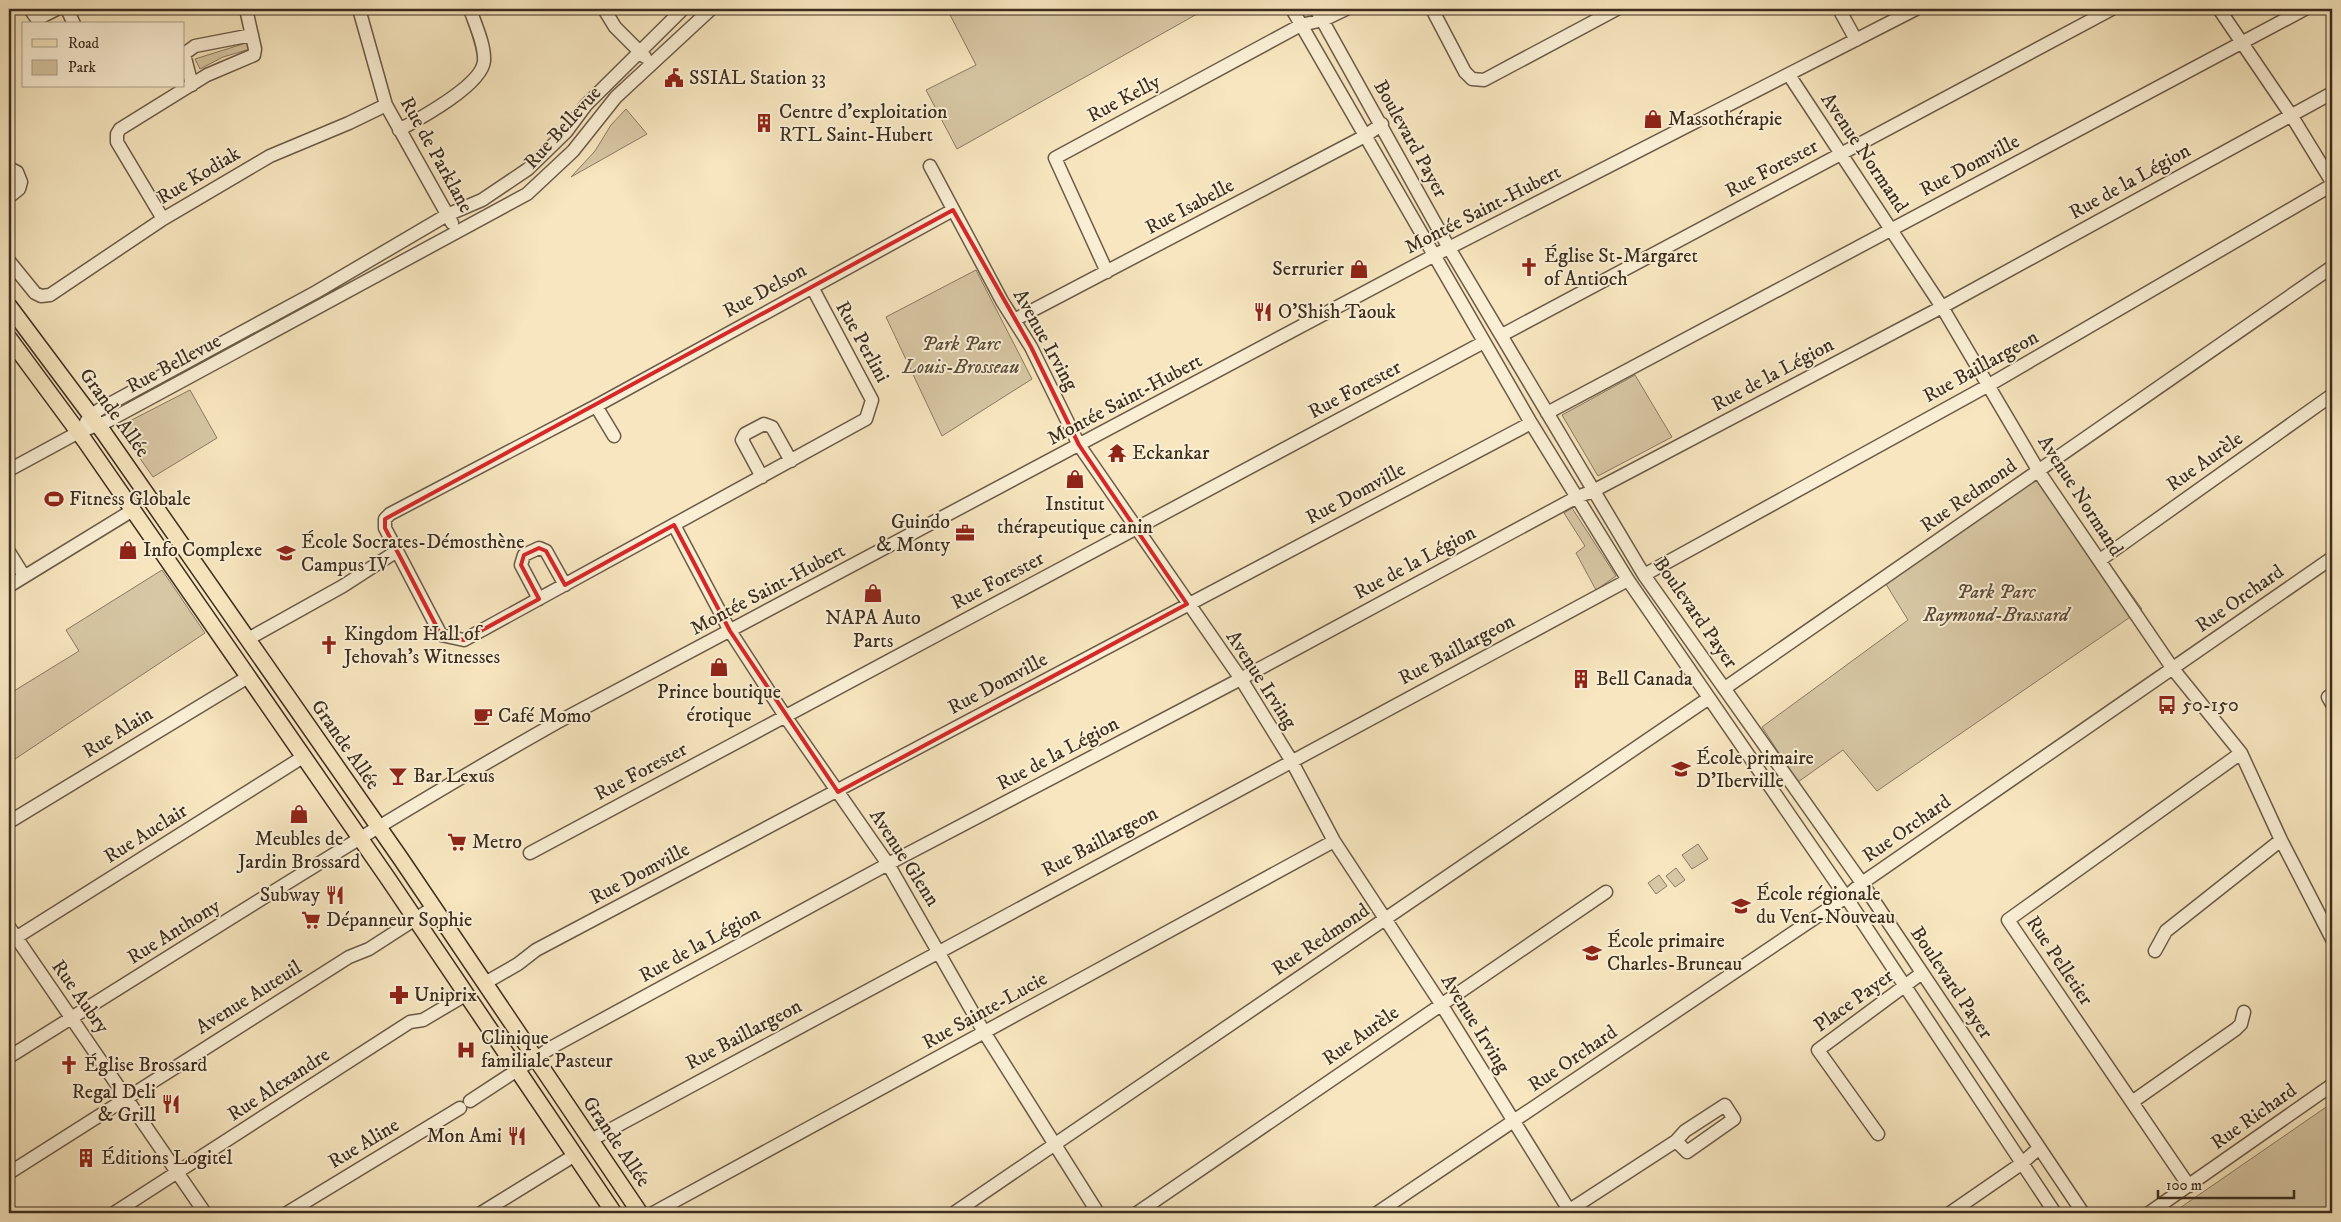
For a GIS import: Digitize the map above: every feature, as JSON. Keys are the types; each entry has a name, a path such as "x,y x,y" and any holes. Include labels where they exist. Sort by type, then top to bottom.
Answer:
{"main road":[{"name":"Grande Allée","path":"9,306 95,420 248,639 434,907 640,1213"},
{"name":"Grande Allée","path":"9,338 79,432 360,838 614,1213"}],"street":[{"path":"36,17 57,9"},
{"path":"68,9 73,22"},
{"path":"163,219 117,142 117,134 120,129 224,66 248,59 254,55 246,9"},
{"name":"Rue de Parklane","path":"359,9 386,105 457,233"},
{"path":"399,130 440,108 481,70 484,56 470,9"},
{"path":"604,9 615,27 652,64"},
{"name":"Rue Bellevue","path":"9,470 79,432 95,420 447,215 482,200 528,169 566,132 586,104 683,9"},
{"name":"Rue Bellevue","path":"95,420 457,233 527,194 573,151 616,97 711,9"},
{"name":"Boulevard Payer","path":"1292,9 1531,423 1628,580 1846,897 2055,1213"},
{"name":"Boulevard Payer","path":"1316,9 1382,124 1449,248 1502,335 1592,491 1644,574 1862,883 2083,1213"},
{"name":"Rue Kelly","path":"1107,272 1055,158 1301,24 1323,20 1346,9"},
{"path":"1432,9 1465,72 1472,79 1484,80 1617,9"},
{"path":"1839,9 1856,40"},
{"name":"Montée Saint-Hubert","path":"360,838 556,723 1433,256 1916,9"},
{"name":"Rue Forester","path":"1502,335 2112,9"},
{"path":"2219,9 2291,115 2332,184"},
{"name":"Rue Domville","path":"1547,413 2305,9"},
{"path":"185,53 195,46 252,35"},
{"path":"185,58 192,85"},
{"name":"Avenue Normand","path":"1789,75 1942,307 2038,471 2173,669 2241,753 2281,840 2332,939"},
{"name":"Rue de la Légion","path":"518,1070 536,1058 888,864 1240,679 1578,497 1942,307 2332,94"},
{"name":"Rue Kodiak","path":"9,261 31,288 41,296 53,293 163,219 270,156 349,123 386,105"},
{"name":"Rue Isabelle","path":"1014,320 1365,136 1382,124"},
{"name":"Avenue Irving","path":"930,166 1014,320 1031,347 1079,445 1240,679 1291,760 1334,841 1441,1004 1567,1212"},
{"path":"9,168 15,170 21,182 19,188 9,197"},
{"name":"Rue Baillargeon","path":"1644,574 1989,385 2332,184"},
{"name":"Rue Delson","path":"398,551 385,528 385,520 390,514 596,406 953,210"},
{"name":"Rue Redmond","path":"1725,688 2332,267"},
{"name":"Rue Perlini","path":"398,551 441,635 464,640 866,420 872,400 812,287"},
{"name":"Rue Forester","path":"530,854 1484,342"},
{"name":"Rue Aurèle","path":"2100,560 2332,395"},
{"path":"596,406 614,436"},
{"name":"Rue Domville","path":"485,983 518,964 536,950 838,792 1187,604 1531,423"},
{"path":"762,477 742,440 744,434 764,424 772,427 791,461"},
{"path":"9,586 133,510"},
{"name":"Avenue Glenn","path":"674,525 730,631 785,716 888,864 940,950 984,1032 1053,1145 1098,1213"},
{"path":"539,599 521,565 524,555 539,548 546,551 565,585"},
{"path":"248,639 343,586 398,551"},
{"path":"9,552 24,576"},
{"name":"Rue Orchard","path":"1377,1213 1846,897 1862,883 2332,558"},
{"name":"Rue Baillargeon","path":"591,1140 1291,760 1628,580"},
{"name":"Rue Alain","path":"9,822 197,706 248,677"},
{"path":"2332,694 2328,697 2332,704"},
{"name":"Rue Redmond","path":"954,1213 1709,698"},
{"name":"Rue Pelletier","path":"2189,1186 2008,920 2241,753"},
{"name":"Rue Auclair","path":"11,935 303,757"},
{"name":"Rue Anthony","path":"9,1057 360,838"},
{"path":"2155,951 2166,930 2281,840"},
{"name":"Rue Sainte-Lucie","path":"653,1213 1334,841"},
{"name":"Rue Aurèle","path":"1138,1213 1606,892"},
{"name":"Avenue Auteuil","path":"9,1173 348,957 368,949 434,907"},
{"name":"Rue Aubry","path":"11,935 72,1018 206,1213"},
{"name":"Place Payer","path":"1878,1134 1818,1050 1922,974"},
{"name":"Rue Alexandre","path":"114,1213 410,1022 423,1020 467,994"},
{"path":"2132,1102 2236,1029 2241,1024 2244,1012"},
{"name":"Rue Aline","path":"287,1213 518,1070"},
{"name":"Rue Richard","path":"2148,1213 2332,1085"},
{"path":"1567,1212 1676,1141"},
{"path":"1950,1213 2021,1164 2038,1148"},
{"path":"481,1213 575,1155"}],"highlighted area":[{"path":"953,210 1031,347 1079,445 1187,604 838,792 730,631 674,525 565,585 546,551 539,548 524,555 521,565 539,599 464,640 441,635 385,528 385,519"}],"green space":[{"path":"947,9 1206,9 957,149 926,90 976,65"},
{"path":"246,43 250,49 223,57 200,69 195,59"},
{"path":"626,109 647,134 571,177 595,151 611,125"},
{"name":"Park Parc Louis-Brosseau","path":"976,270 1032,379 942,436 886,317"},
{"path":"1635,375 1672,437 1598,476 1562,415"},
{"path":"190,390 217,438 153,477 118,427"},
{"name":"Park Parc Raymond-Brassard","path":"2040,468 2142,609 1877,791 1843,750 1798,782 1762,727 1908,620 1881,576"},
{"path":"1572,508 1616,576 1596,590 1576,553 1585,546 1564,513"},
{"path":"162,570 205,633 9,763 9,694 79,651 66,630"},
{"path":"1698,844 1708,859 1692,869 1682,855"},
{"path":"1676,868 1685,880 1675,887 1666,876"},
{"path":"1659,875 1667,886 1656,894 1648,883"},
{"path":"2332,1103 2332,1213 2174,1212"}],"place":[{"name":"SSIAL Station 33","path":"674,78"},
{"name":"Massothérapie","path":"1653,119"},
{"name":"Centre d'exploitation RTL Saint-Hubert","path":"764,123"},
{"name":"Église St-Margaret of Antioch","path":"1529,267"},
{"name":"Serrurier","path":"1359,269"},
{"name":"O'Shish Taouk","path":"1263,312"},
{"name":"Eckankar","path":"1117,453"},
{"name":"Institut thérapeutique canin","path":"1075,479"},
{"name":"Fitness Globale","path":"54,499"},
{"name":"Guindo & Monty","path":"965,533"},
{"name":"Info Complexe","path":"128,550"},
{"name":"École Socrates-Démosthène Campus IV","path":"286,553"},
{"name":"NAPA Auto Parts","path":"873,593"},
{"name":"Kingdom Hall of Jehovah's Witnesses","path":"329,645"},
{"name":"Prince boutique érotique","path":"719,667"},
{"name":"Bell Canada","path":"1581,679"},
{"name":"50-150","path":"2167,705"},
{"name":"Café Momo","path":"483,716"},
{"name":"École primaire D'Iberville","path":"1681,769"},
{"name":"Bar Lexus","path":"398,776"},
{"name":"Meubles de Jardin Brossard","path":"299,814"},
{"name":"Metro","path":"457,842"},
{"name":"Subway","path":"335,895"},
{"name":"École régionale du Vent-Nouveau","path":"1741,906"},
{"name":"Dépanneur Sophie","path":"311,920"},
{"name":"École primaire Charles-Bruneau","path":"1592,953"},
{"name":"Uniprix","path":"399,995"},
{"name":"Clinique familiale Pasteur","path":"466,1050"},
{"name":"Église Brossard","path":"69,1065"},
{"name":"Regal Deli & Grill","path":"171,1104"},
{"name":"Mon Ami","path":"517,1136"},
{"name":"Éditions Logitel","path":"86,1158"}]}
